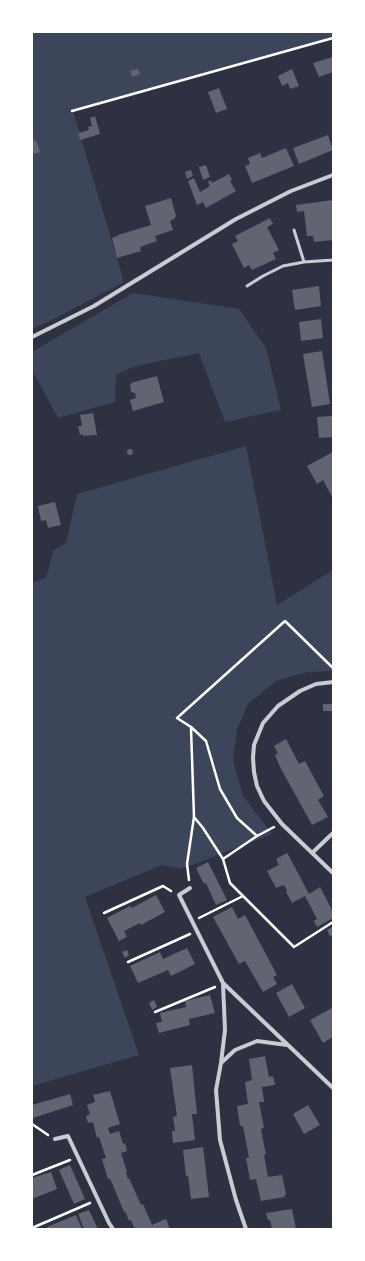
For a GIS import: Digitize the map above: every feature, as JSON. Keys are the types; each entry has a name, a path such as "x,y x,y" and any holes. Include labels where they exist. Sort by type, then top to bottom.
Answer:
{"street":[{"path":"32,337 94,306 236,219 291,191 333,175"},
{"path":"333,682 316,684 300,691 286,700 271,713 263,723 258,733 254,745 253,758 257,786 264,801 282,824 333,873"},
{"path":"312,853 333,833"},
{"path":"190,888 179,895 196,932 223,983 333,1088"},
{"path":"223,983 225,1030 216,1090 220,1140 236,1200 246,1229"},
{"path":"221,1063 234,1050 257,1041 287,1045"},
{"path":"55,1139 68,1136 113,1229"}],"lane":[{"path":"294,230 304,262"},
{"path":"247,286 283,266 304,262 333,260"}],"path":[{"path":"72,111 333,38"},
{"path":"257,836 237,818 220,789 206,741 191,727 177,718 285,621 333,668"},
{"path":"190,888 187,864 194,817 191,727"},
{"path":"194,817 223,859 230,883 294,947 333,922"},
{"path":"223,859 257,836 282,824"},
{"path":"104,913 163,886 179,895"},
{"path":"192,922 243,896"},
{"path":"128,962 196,932"},
{"path":"155,1012 223,983"},
{"path":"32,1124 55,1139"},
{"path":"32,1175 78,1157"},
{"path":"32,1228 98,1199"}],"shaded area":[{"path":"32,32 333,32 333,38 73,111 124,282 32,329"},
{"path":"133,293 239,309 266,348 281,410 225,422 199,353 136,366 116,374 115,402 58,418 32,370 32,352"},
{"path":"246,446 277,605 333,570 333,671 308,672 276,681 248,704 237,730 233,760 243,796 272,834 182,869 162,865 85,897 139,1055 32,1086 32,582 46,578 53,551 66,543 77,494"}],"building":[{"path":"333,57 333,72 319,77 313,63"},
{"path":"138,69 140,74 132,77 130,71"},
{"path":"292,69 299,86 290,89 288,83 282,86 278,76"},
{"path":"219,88 227,109 216,113 208,92"},
{"path":"95,116 100,134 80,140 78,133 89,130 88,127 92,126 90,118"},
{"path":"328,135 333,150 299,164 293,148"},
{"path":"36,140 40,152 34,154 32,149 32,141"},
{"path":"286,148 294,166 252,183 245,166 250,164 248,158 260,153 262,158"},
{"path":"206,165 210,177 203,180 199,167"},
{"path":"191,170 193,176 187,179 185,172"},
{"path":"229,174 232,180 230,181 236,191 206,208 203,202 197,205 188,181 194,178 200,192 210,186 208,182 211,180 212,183"},
{"path":"171,198 176,216 170,221 173,230 155,236 157,241 140,247 141,251 117,258 112,238 151,225 145,206"},
{"path":"333,200 333,240 314,242 313,236 307,236 304,211 297,212 296,205"},
{"path":"270,218 273,224 267,227 279,250 273,253 276,259 252,270 249,265 244,268 232,244 238,241 235,236"},
{"path":"319,286 321,306 295,310 292,290"},
{"path":"321,319 323,338 301,341 299,322"},
{"path":"322,351 330,404 312,407 303,354"},
{"path":"157,376 164,402 133,411 130,400 136,398 135,393 131,392 131,383"},
{"path":"93,413 97,435 80,435 78,426 82,426 80,415"},
{"path":"332,416 333,437 319,438 317,417"},
{"path":"130,449 133,452 130,455 127,452"},
{"path":"333,452 333,498 323,480 317,484 307,466"},
{"path":"55,502 61,525 48,528 46,520 41,521 38,506"},
{"path":"323,704 333,704 333,711 323,711"},
{"path":"286,739 299,764 305,761 324,796 318,800 328,817 312,825 275,755 278,753 274,746"},
{"path":"287,853 309,894 320,887 332,910 333,918 317,927 314,921 317,919 305,896 292,903 284,885 276,888 267,871 279,865 276,859"},
{"path":"208,862 227,900 216,905 206,883 204,884 196,868"},
{"path":"156,895 165,912 141,925 140,923 124,931 127,937 119,941 107,918 130,906 132,908"},
{"path":"232,907 238,919 245,915 277,975 273,977 277,984 263,992 245,961 239,964 213,917"},
{"path":"333,927 333,935 330,936 327,930"},
{"path":"187,948 195,964 171,976 168,970 138,983 130,966 160,952 163,959"},
{"path":"127,950 129,955 125,958 122,952"},
{"path":"292,984 305,1008 289,1017 276,993"},
{"path":"210,995 215,1013 189,1019 190,1025 159,1033 156,1023 162,1022 160,1013 186,1007 185,1001"},
{"path":"154,1000 157,1007 152,1010 149,1003"},
{"path":"332,1008 333,1037 323,1043 310,1020"},
{"path":"265,1056 269,1077 273,1076 275,1085 262,1087 264,1102 259,1102 264,1128 261,1129 266,1155 264,1155 268,1177 282,1175 286,1194 284,1197 261,1201 256,1179 250,1180 246,1158 249,1158 243,1126 240,1126 237,1106 248,1104 245,1082 252,1080 249,1059"},
{"path":"192,1065 197,1114 192,1114 195,1140 173,1143 172,1131 175,1131 173,1117 177,1116 170,1068"},
{"path":"110,1091 120,1124 108,1128 110,1134 119,1131 123,1144 125,1143 127,1151 121,1153 128,1179 129,1178 141,1205 143,1204 152,1225 166,1219 170,1229 135,1229 131,1220 129,1221 125,1211 124,1212 110,1179 108,1179 102,1159 106,1158 99,1137 97,1138 93,1122 88,1123 86,1116 90,1114 87,1105 95,1102 93,1095"},
{"path":"70,1094 73,1105 33,1118 32,1105"},
{"path":"308,1105 320,1125 304,1134 293,1114"},
{"path":"203,1147 209,1197 191,1199 188,1176 186,1176 183,1150"},
{"path":"70,1165 85,1199 74,1204 59,1170"},
{"path":"51,1172 57,1189 32,1199 32,1178"},
{"path":"292,1209 296,1229 272,1229 270,1220 268,1220 266,1213"},
{"path":"89,1210 98,1229 84,1229 78,1214"},
{"path":"76,1215 82,1229 48,1229 47,1227"}]}
